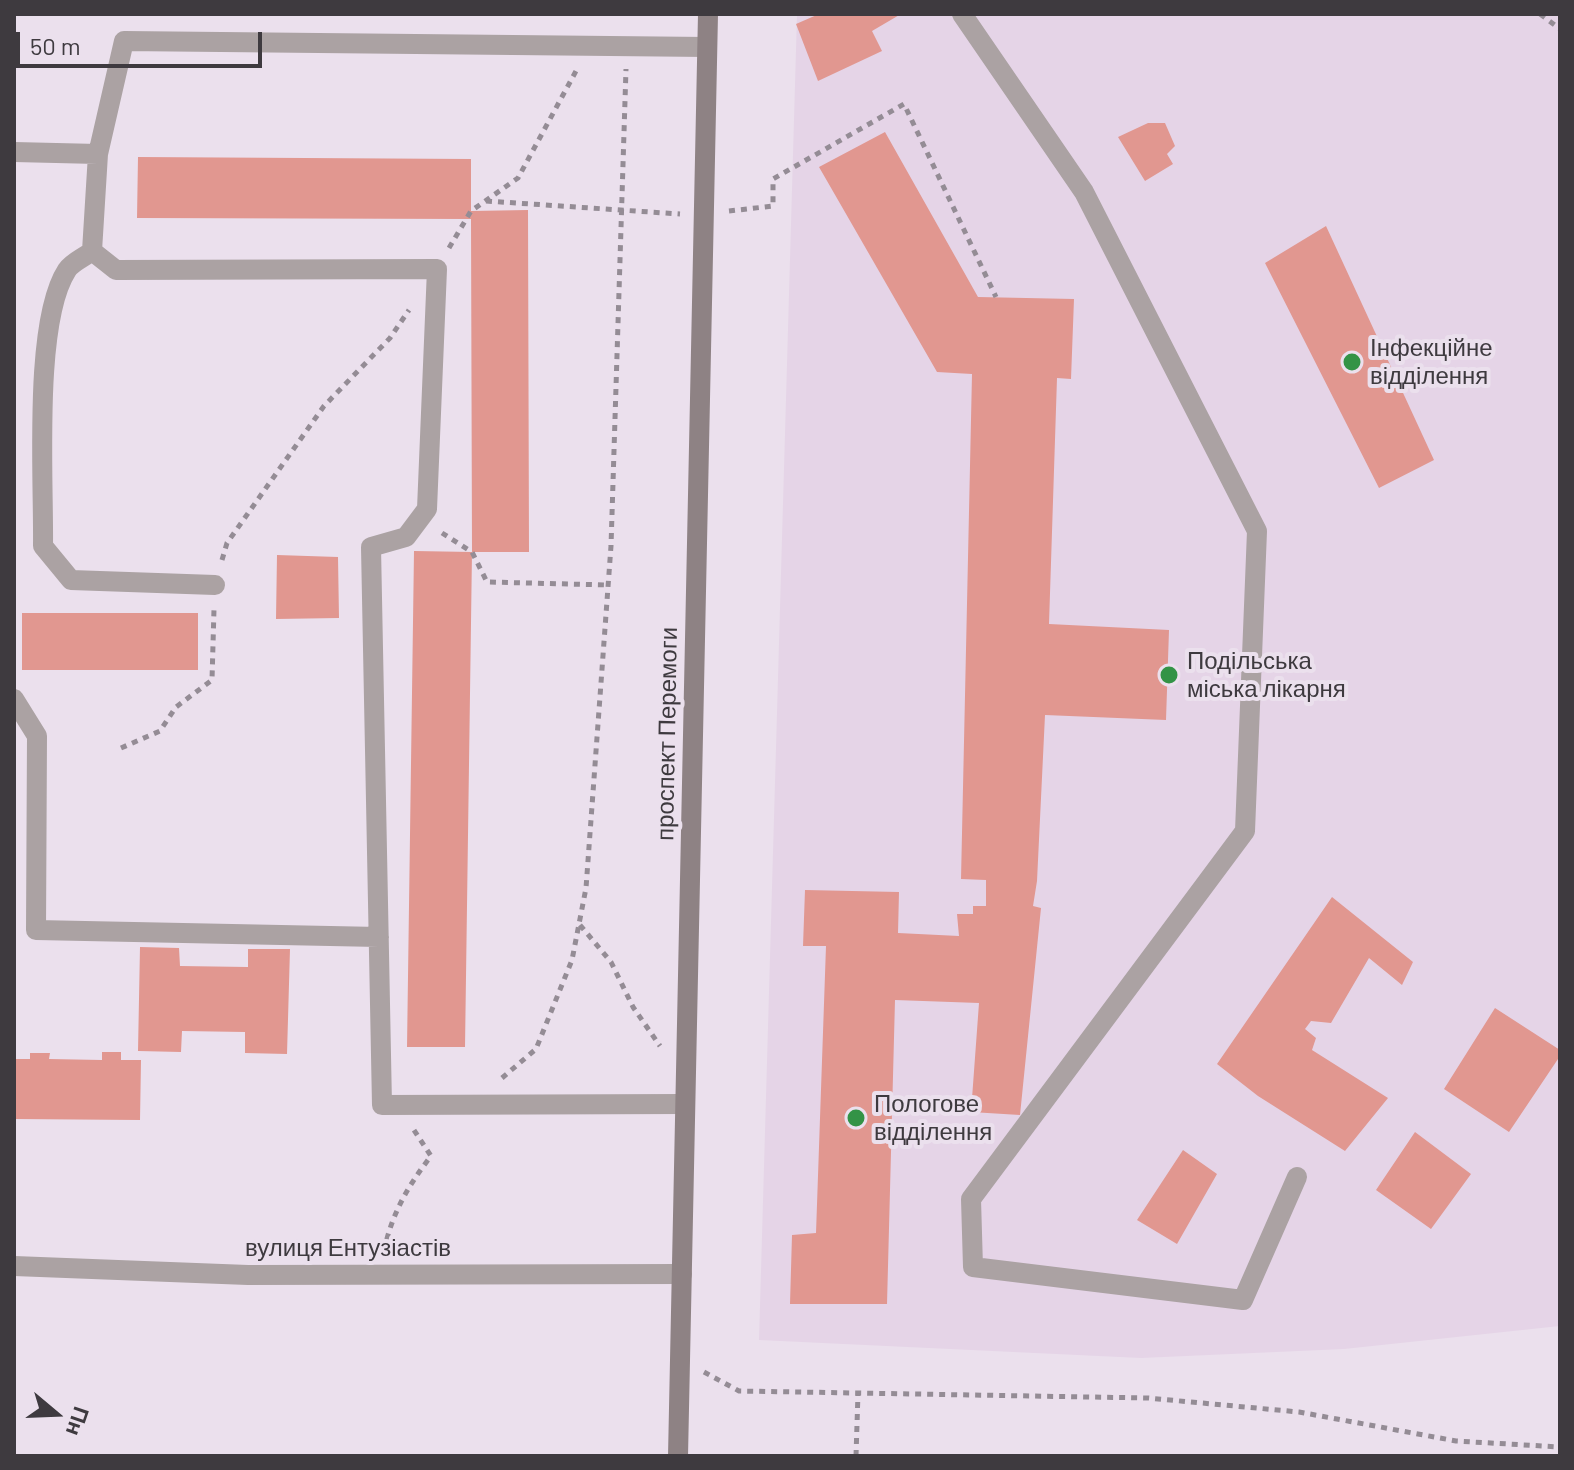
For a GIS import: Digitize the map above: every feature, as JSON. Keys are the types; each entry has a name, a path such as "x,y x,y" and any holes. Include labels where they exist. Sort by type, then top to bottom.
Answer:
{"main road":[{"name":"проспект Перемоги","path":"678,1456 708,14"}],"street":[{"path":"962,14 1084,192 1257,531 1245,831 971,1199 973,1267 1243,1300 1297,1177"},
{"path":"92,251 98,154 124,41 707,47"},
{"path":"14,152 98,154"},
{"path":"92,251 116,270 437,269 427,509 406,537 371,547 382,1105 685,1104"},
{"path":"92,251 68,267 54,301 46,336 43,546 71,580 215,585"},
{"path":"14,699 37,736 36,930 379,937"},
{"name":"вулиця Ентузіастів","path":"14,1266 248,1275 682,1274"}],"path":[{"path":"1540,14 1560,29"},
{"path":"121,748 160,731 176,707 212,680 215,585 227,543 324,406 390,338 437,269 471,211 518,178 589,46"},
{"path":"500,1080 536,1049 572,960 586,888 609,585 627,46"},
{"path":"485,201 621,212 703,214 773,206 773,179 904,104 996,297"},
{"path":"419,519 472,552 487,582 609,585"},
{"path":"579,924 611,962 633,1007 662,1050"},
{"path":"382,1105 420,1135 431,1156 407,1187 392,1219 384,1250 384,1274"},
{"path":"679,1358 739,1391 1148,1398 1299,1412 1456,1441 1560,1447"},
{"path":"856,1456 858,1393"}],"shaded area":[{"name":"Подільська міська лікарня","path":"797,14 1560,14 1560,1326 1344,1349 1141,1358 759,1340"}],"building":[{"path":"819,14 901,14 872,31 882,51 818,81 796,24"},
{"path":"1148,123 1165,123 1175,146 1167,154 1173,164 1145,181 1118,137"},
{"name":"Подільська міська лікарня","path":"885,132 978,297 1074,299 1071,379 1057,378 1049,624 1169,630 1166,720 1045,715 1037,881 1033,906 1041,908 1020,1115 971,1112 979,1003 895,1000 887,1304 790,1304 792,1235 816,1233 826,946 803,946 805,890 899,892 898,933 959,936 957,914 973,914 973,906 986,906 986,880 961,879 972,374 937,372 819,167"},
{"path":"138,157 471,159 471,211 528,210 529,552 472,552 471,219 137,218"},
{"name":"Інфекційне відділення","path":"1326,226 1434,460 1379,488 1265,263"},
{"path":"414,551 472,552 465,1047 407,1047"},
{"path":"277,555 338,557 339,618 276,619"},
{"path":"22,613 198,613 198,670 22,670"},
{"path":"1332,897 1413,962 1402,985 1369,958 1331,1023 1311,1021 1305,1029 1316,1038 1312,1050 1388,1098 1345,1151 1258,1096 1217,1064"},
{"path":"140,947 179,948 180,966 248,967 248,949 290,949 287,1054 245,1053 245,1032 182,1031 181,1052 138,1051"},
{"path":"1495,1008 1560,1050 1560,1056 1509,1132 1444,1089"},
{"path":"102,1052 121,1052 121,1060 141,1060 140,1120 14,1119 14,1059 30,1059 30,1053 50,1053 49,1059 102,1060"},
{"path":"1415,1132 1471,1174 1431,1229 1376,1190"},
{"path":"1183,1150 1217,1174 1177,1244 1137,1220"}],"place":[{"name":"Інфекційне відділення","path":"1352,362"},
{"name":"Подільська міська лікарня","path":"1169,675"},
{"name":"Пологове відділення","path":"856,1118"}]}
